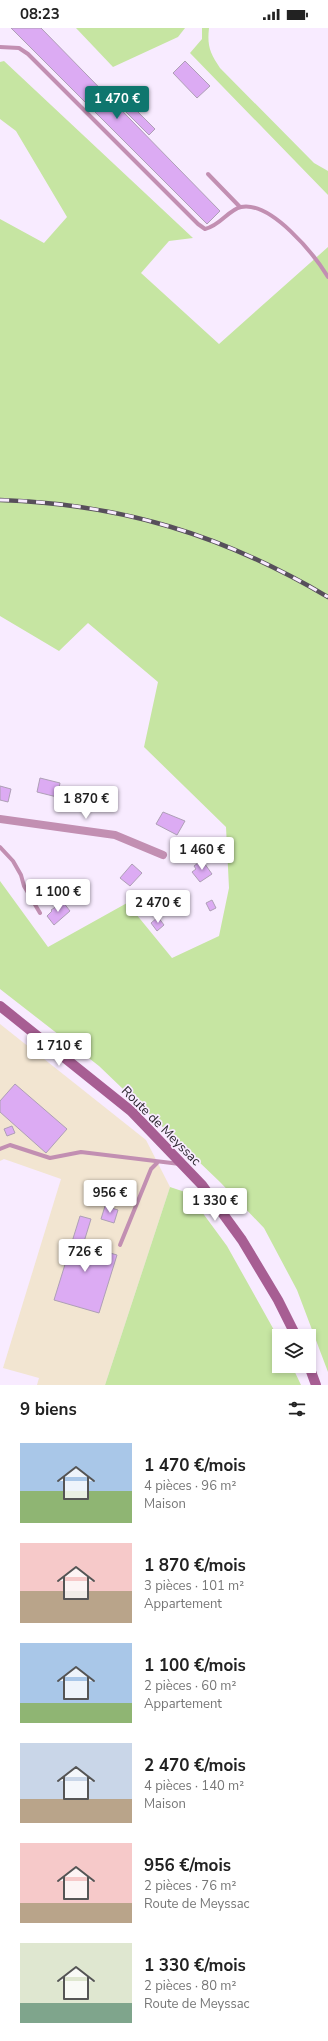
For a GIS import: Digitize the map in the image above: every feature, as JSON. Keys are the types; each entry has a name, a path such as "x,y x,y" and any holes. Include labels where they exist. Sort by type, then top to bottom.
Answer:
{"main road":[{"name":"Route de Meyssac","path":"0,1006 131,1111 202,1185 242,1240 278,1300 292,1329"},
{"path":"312,1373 316,1385"}],"street":[{"path":"0,819 115,835 163,855"}],"lane":[{"path":"0,47 19,48 28,54 198,224 206,229 214,227 240,207 255,206 286,226 320,264 328,277"},
{"path":"208,174 240,207"},
{"path":"0,847 14,861 21,875 24,886 40,913"},
{"path":"0,1149 10,1146 50,1158 82,1152 157,1163 182,1165"},
{"path":"120,1245 152,1169 157,1163"}],"shaded area":[{"path":"0,1024 146,1140 170,1187 105,1385 37,1385 39,1378 3,1368 61,1179 4,1159 0,1161"}],"green space":[{"path":"76,28 185,28 178,37 113,67"},
{"path":"202,28 209,28 208,40 210,49 220,68 314,163 328,171 328,195 190,53 202,39"},
{"path":"4,61 193,238 169,241 141,273 219,344 328,247 328,1372 316,1340 316,1329 312,1329 297,1290 264,1228 220,1182 99,1066 0,989 0,881 48,947 127,903 172,958 219,936 229,888 226,827 144,747 158,682 88,623 59,651 0,616 0,219 44,243 67,217 16,131 0,119 0,62"},
{"path":"170,1187 188,1193 227,1246 273,1329 272,1329 272,1373 295,1373 301,1385 105,1385"}],"building":[{"path":"11,28 41,28 220,211 207,224"},
{"path":"185,61 210,86 197,98 173,73"},
{"path":"129,103 155,129 149,135 123,109"},
{"path":"40,778 60,783 57,797 37,792"},
{"path":"0,786 11,789 8,802 0,800"},
{"path":"163,812 185,821 177,835 156,824"},
{"path":"202,860 212,874 200,882 192,872 196,869 194,866"},
{"path":"132,864 142,873 130,886 120,878"},
{"path":"212,900 216,908 210,911 206,903"},
{"path":"63,902 70,911 54,925 47,916 52,911 51,910"},
{"path":"158,917 164,925 157,931 151,923"},
{"path":"15,1084 67,1129 46,1153 0,1112 0,1101"},
{"path":"12,1126 15,1133 7,1136 4,1129"},
{"path":"105,1206 118,1210 114,1223 101,1219"},
{"path":"80,1216 91,1219 83,1245 117,1255 99,1313 54,1300"}],"railway":[{"path":"0,500 88,508 130,516 170,527 210,540 250,556 289,575 328,597"}]}
